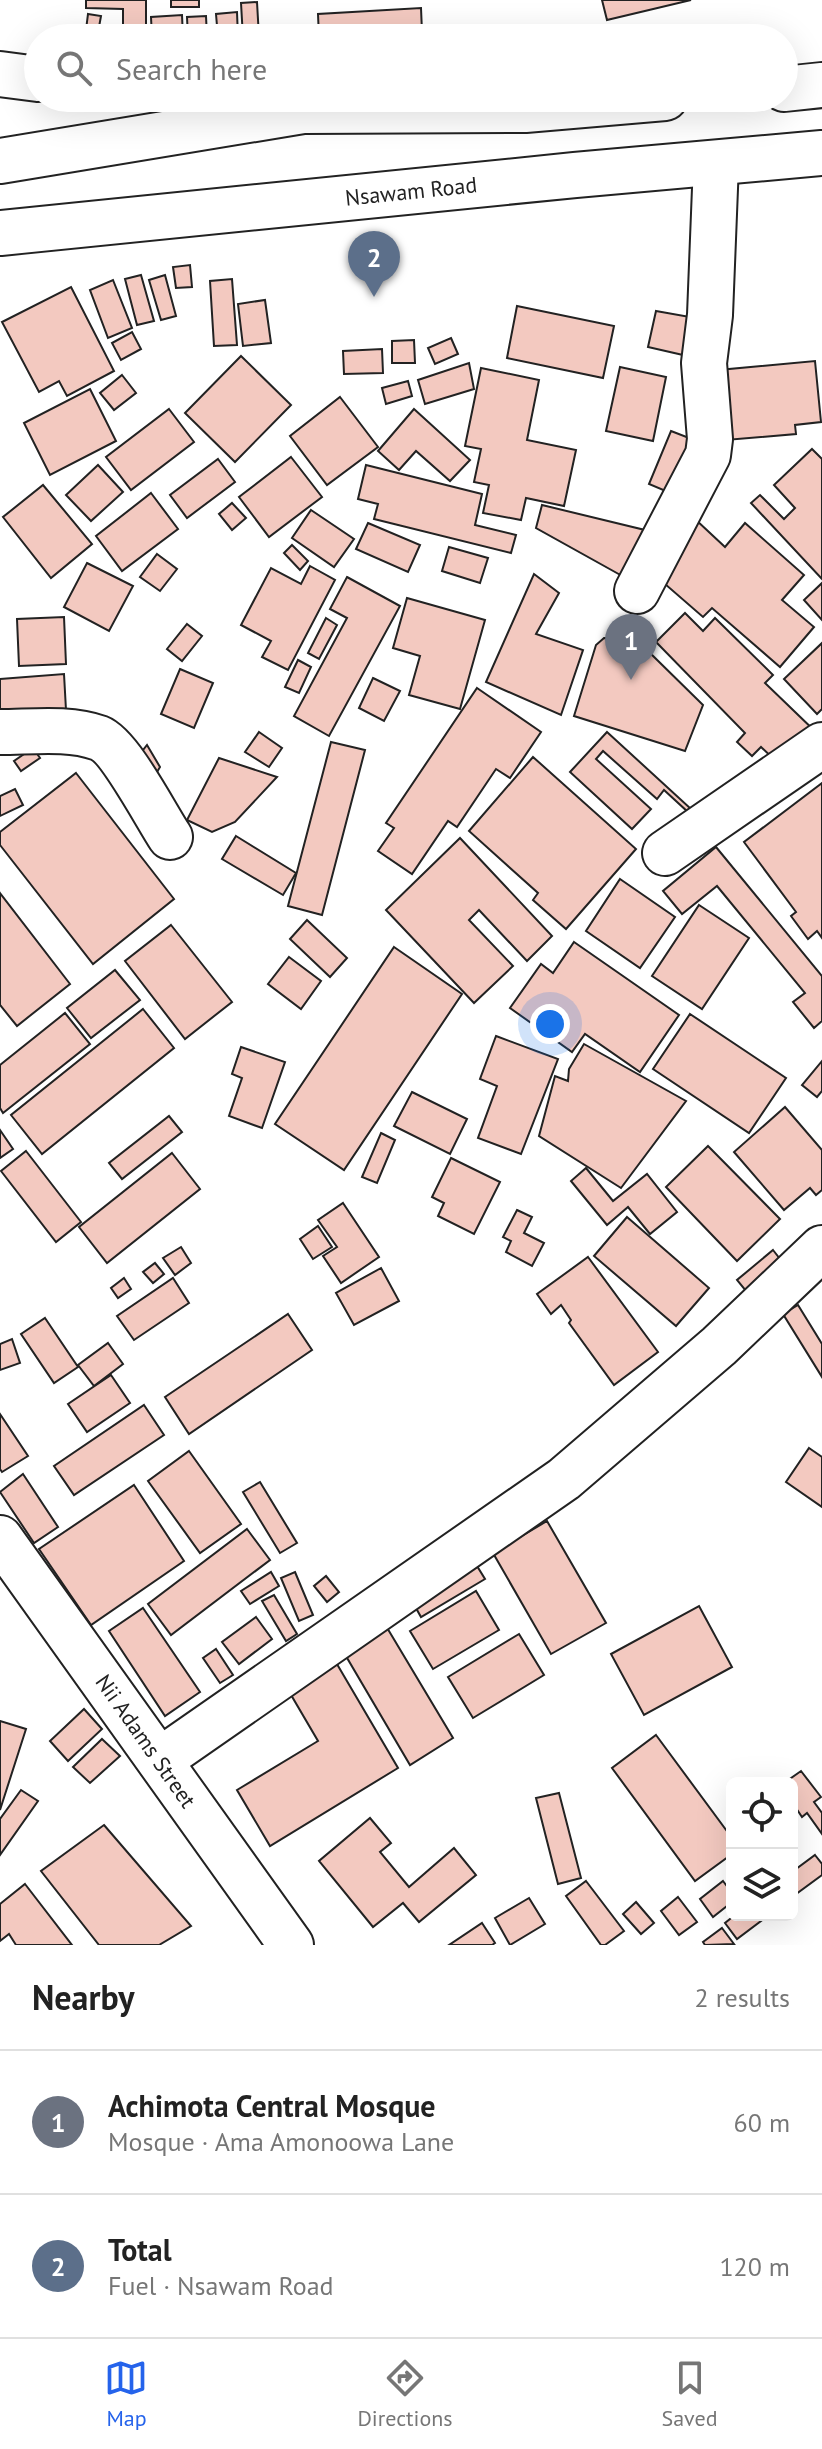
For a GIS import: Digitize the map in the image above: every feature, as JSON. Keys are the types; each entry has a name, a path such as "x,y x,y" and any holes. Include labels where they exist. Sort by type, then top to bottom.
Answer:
{"main road":[{"path":"0,74 24,77"},
{"path":"798,88 822,85"},
{"path":"0,161 297,112"},
{"name":"Nsawam Road","path":"0,233 822,153"},
{"path":"637,591 708,455 710,439 704,363 710,315 716,163"},
{"path":"0,732 77,733 101,738 115,750 170,837"},
{"path":"665,853 822,745"},
{"path":"160,1760 564,1479 719,1346 822,1248"},
{"name":"Nii Adams Street","path":"0,1538 291,1945"}],"building":[{"path":"86,0 146,0 146,24 123,24 123,9 86,8"},
{"path":"171,0 199,0 199,7 171,7"},
{"path":"602,0 691,0 607,20"},
{"path":"257,2 258,24 242,24 241,3"},
{"path":"421,8 422,24 318,24 318,14"},
{"path":"237,12 237,24 217,24 216,14"},
{"path":"88,14 101,16 100,24 87,24"},
{"path":"182,15 182,24 151,24 151,17"},
{"path":"206,16 206,24 187,24 187,17"},
{"path":"190,265 192,287 176,288 173,267"},
{"path":"141,275 154,321 137,325 125,279"},
{"path":"165,275 176,316 161,320 149,280"},
{"path":"232,279 237,345 214,346 210,281"},
{"path":"113,280 132,328 108,338 90,290"},
{"path":"71,287 114,371 67,396 59,381 39,392 2,322"},
{"path":"265,300 271,343 243,346 238,304"},
{"path":"517,306 614,326 603,378 507,358"},
{"path":"656,311 690,317 683,355 648,347"},
{"path":"132,332 141,349 121,360 112,343"},
{"path":"451,338 458,354 435,364 428,348"},
{"path":"414,340 415,363 392,363 392,341"},
{"path":"382,349 383,373 344,374 343,351"},
{"path":"241,356 291,405 235,462 185,413"},
{"path":"815,361 821,422 795,425 796,434 714,441 708,371"},
{"path":"469,363 474,389 425,404 418,380"},
{"path":"620,367 666,377 653,441 606,431"},
{"path":"481,368 539,380 527,440 576,450 564,506 526,498 521,520 483,513 489,485 474,482 481,449 465,446"},
{"path":"122,375 136,393 114,410 100,393"},
{"path":"408,381 412,396 386,404 382,388"},
{"path":"90,389 116,441 50,475 24,423"},
{"path":"340,397 378,447 327,485 290,436"},
{"path":"169,409 194,442 131,490 106,457"},
{"path":"414,409 470,460 450,481 416,451 399,470 378,451"},
{"path":"671,431 697,441 675,495 649,484"},
{"path":"812,449 822,459 822,579 751,503 760,495 784,519 795,508 774,485"},
{"path":"291,457 322,497 269,537 239,497"},
{"path":"218,459 235,482 187,518 170,495"},
{"path":"98,465 123,492 91,521 66,495"},
{"path":"366,465 482,494 475,525 516,535 511,553 374,519 378,504 358,499"},
{"path":"43,485 92,544 51,578 3,517"},
{"path":"151,493 178,529 122,571 96,536"},
{"path":"232,503 246,518 232,530 219,514"},
{"path":"542,505 649,531 624,577 536,528"},
{"path":"311,510 354,539 334,567 292,538"},
{"path":"695,519 725,547 745,523 804,575 782,600 814,627 780,667 712,608 703,617 650,571"},
{"path":"368,523 420,545 408,572 356,549"},
{"path":"292,545 308,561 300,570 284,553"},
{"path":"449,547 488,558 480,583 442,571"},
{"path":"157,554 177,569 160,591 140,577"},
{"path":"87,563 133,586 109,631 64,607"},
{"path":"310,566 335,580 288,670 262,657 271,641 241,625 271,568 301,584"},
{"path":"534,574 559,593 536,634 583,650 561,715 486,682"},
{"path":"347,577 400,606 329,736 294,716 347,618 330,609"},
{"path":"822,583 822,620 804,600"},
{"path":"407,598 485,620 460,709 409,695 420,656 393,648"},
{"path":"685,613 703,631 715,618 773,675 765,683 822,738 778,763 761,747 752,756 737,742 745,733 656,642"},
{"path":"64,617 66,664 19,666 17,619"},
{"path":"326,618 337,625 319,659 308,653"},
{"path":"187,624 202,636 182,661 167,649"},
{"path":"604,638 619,639 617,650 632,655 634,649 649,652 703,705 685,751 574,716 596,645"},
{"path":"822,643 822,709 817,714 784,679"},
{"path":"298,660 311,667 299,693 285,687"},
{"path":"180,669 213,683 194,728 161,714"},
{"path":"64,674 66,710 0,716 0,679"},
{"path":"373,678 400,691 384,721 359,708"},
{"path":"477,688 541,732 510,778 496,769 457,827 448,821 412,874 378,851 394,828 386,823"},
{"path":"259,732 282,748 269,767 245,752"},
{"path":"607,732 691,809 688,812 664,790 657,799 603,751 596,759 651,809 632,829 570,772"},
{"path":"331,742 365,750 322,915 288,906"},
{"path":"147,745 160,767 151,782 132,764"},
{"path":"33,748 40,758 21,771 14,761"},
{"path":"533,757 636,849 566,929 533,900 538,893 469,831"},
{"path":"219,758 277,777 235,822 212,832 187,820"},
{"path":"76,773 174,899 93,964 0,845 0,832"},
{"path":"822,783 822,938 817,931 808,939 791,916 796,912 744,842"},
{"path":"15,789 23,805 0,816 0,796"},
{"path":"236,836 296,873 283,895 222,859"},
{"path":"460,838 552,936 527,961 479,910 469,920 513,966 474,1003 386,910"},
{"path":"716,847 822,976 822,1021 814,1028 793,1002 805,993 717,886 682,914 663,891"},
{"path":"620,879 675,917 640,968 586,931"},
{"path":"0,893 70,984 17,1026 0,1005"},
{"path":"699,905 749,938 702,1009 652,976"},
{"path":"307,920 347,958 330,977 290,939"},
{"path":"171,925 232,1002 185,1039 125,961"},
{"path":"574,942 679,1015 640,1072 585,1034 572,1052 510,1008 541,964 553,973"},
{"path":"394,947 462,994 344,1170 275,1124"},
{"path":"289,957 321,981 301,1009 268,984"},
{"path":"115,970 140,1000 91,1038 67,1008"},
{"path":"143,1009 174,1048 42,1154 11,1115"},
{"path":"65,1013 90,1044 3,1113 0,1108 0,1065"},
{"path":"690,1014 786,1078 749,1133 653,1069"},
{"path":"496,1036 558,1059 521,1154 478,1138 497,1086 480,1079"},
{"path":"584,1044 686,1101 621,1188 539,1136 555,1076 568,1081 569,1069"},
{"path":"241,1047 285,1062 262,1128 229,1116 242,1078 232,1074"},
{"path":"822,1061 822,1091 817,1097 802,1085"},
{"path":"412,1092 467,1119 450,1154 394,1126"},
{"path":"785,1107 822,1150 822,1190 816,1195 810,1188 784,1210 734,1152"},
{"path":"169,1116 182,1132 122,1179 109,1163"},
{"path":"0,1130 13,1149 0,1158"},
{"path":"381,1133 395,1140 377,1183 362,1177"},
{"path":"708,1146 780,1219 737,1261 666,1187"},
{"path":"26,1151 81,1222 56,1242 1,1171"},
{"path":"172,1153 200,1189 107,1263 79,1227"},
{"path":"451,1158 500,1182 474,1234 438,1216 444,1203 432,1197"},
{"path":"586,1168 613,1201 647,1174 677,1212 650,1234 628,1207 607,1225 571,1181"},
{"path":"343,1203 379,1257 341,1283 323,1256 337,1247 318,1220"},
{"path":"517,1210 532,1217 524,1233 544,1243 532,1266 506,1252 511,1241 503,1237"},
{"path":"627,1217 709,1288 676,1326 594,1256"},
{"path":"318,1226 332,1247 313,1259 300,1239"},
{"path":"181,1247 191,1263 175,1275 163,1258"},
{"path":"773,1250 791,1273 755,1302 737,1280"},
{"path":"588,1257 658,1352 614,1385 569,1323 571,1320 561,1305 551,1314 537,1294"},
{"path":"155,1263 164,1274 153,1283 143,1272"},
{"path":"381,1268 399,1301 354,1325 336,1293"},
{"path":"124,1278 131,1289 118,1298 111,1288"},
{"path":"173,1278 189,1303 134,1340 117,1316"},
{"path":"798,1305 822,1344 822,1377 783,1314"},
{"path":"288,1314 312,1350 189,1434 165,1397"},
{"path":"45,1318 78,1367 54,1383 21,1334"},
{"path":"12,1339 20,1363 0,1370 0,1344"},
{"path":"108,1343 123,1364 94,1386 78,1365"},
{"path":"111,1375 130,1403 87,1432 68,1404"},
{"path":"144,1405 164,1435 74,1495 54,1466"},
{"path":"0,1414 28,1456 2,1472 0,1469"},
{"path":"809,1448 822,1457 822,1507 786,1482"},
{"path":"189,1451 241,1524 200,1553 148,1481"},
{"path":"23,1474 58,1527 34,1543 0,1492"},
{"path":"260,1482 297,1543 280,1553 243,1492"},
{"path":"134,1485 184,1561 91,1625 39,1549"},
{"path":"547,1521 606,1623 551,1654 493,1553"},
{"path":"247,1529 270,1560 171,1635 148,1604"},
{"path":"469,1553 485,1579 421,1617 407,1592"},
{"path":"271,1572 279,1586 250,1604 241,1591"},
{"path":"295,1572 313,1615 299,1621 281,1578"},
{"path":"326,1576 339,1592 327,1602 314,1586"},
{"path":"476,1591 499,1630 433,1669 410,1631"},
{"path":"274,1595 297,1634 286,1641 262,1601"},
{"path":"699,1606 732,1667 644,1715 611,1654"},
{"path":"143,1608 200,1692 165,1716 109,1631"},
{"path":"256,1617 272,1639 239,1664 222,1642"},
{"path":"386,1626 453,1738 410,1765 343,1651"},
{"path":"519,1634 544,1675 473,1718 448,1677"},
{"path":"216,1649 233,1675 220,1683 203,1658"},
{"path":"334,1659 398,1768 270,1846 237,1790 318,1741 287,1688"},
{"path":"84,1709 102,1729 68,1761 50,1741"},
{"path":"0,1721 26,1729 0,1810"},
{"path":"656,1735 726,1830 726,1858 695,1881 612,1768"},
{"path":"102,1739 120,1756 90,1783 73,1767"},
{"path":"801,1771 821,1797 814,1802 822,1813 822,1834 807,1813 802,1817 798,1811 798,1777 792,1777"},
{"path":"21,1790 38,1801 0,1855 0,1819"},
{"path":"559,1793 581,1878 558,1884 536,1798"},
{"path":"370,1818 391,1843 380,1852 409,1887 454,1848 476,1875 419,1922 403,1903 373,1927 319,1861"},
{"path":"104,1825 191,1926 159,1945 99,1945 41,1871"},
{"path":"815,1855 822,1864 822,1875 798,1893 798,1868"},
{"path":"586,1881 624,1931 605,1945 601,1945 566,1896"},
{"path":"723,1881 726,1885 726,1907 713,1917 700,1899"},
{"path":"25,1884 72,1945 16,1945 9,1934 0,1941 0,1904"},
{"path":"678,1897 697,1922 679,1935 661,1911"},
{"path":"529,1898 545,1924 510,1945 495,1918"},
{"path":"636,1902 654,1923 641,1934 623,1914"},
{"path":"728,1921 761,1921 737,1939 725,1923"},
{"path":"482,1923 495,1943 492,1945 449,1945"},
{"path":"722,1928 734,1944 705,1945 703,1942"}],"place":[{"name":"Total","path":"374,297"},
{"name":"Achimota Central Mosque","path":"631,680"}]}
